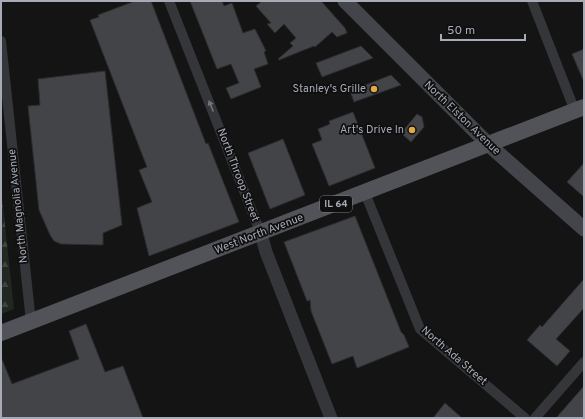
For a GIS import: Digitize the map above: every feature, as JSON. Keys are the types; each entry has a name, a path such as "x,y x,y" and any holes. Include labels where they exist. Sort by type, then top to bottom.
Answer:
{"main road":[{"name":"North Elston Avenue","path":"345,1 489,145 584,229"},
{"name":"West North Avenue","path":"1,333 261,234 579,109"}],"street":[{"name":"North Throop Street","path":"169,1 261,234 266,252 331,418"},
{"path":"532,1 579,109"},
{"name":"North Magnolia Avenue","path":"1,42 30,322"},
{"name":"North Ada Street","path":"365,193 420,329 525,418"},
{"path":"535,418 584,362"}],"green space":[{"path":"1,187 14,309 1,314"}],"building":[{"path":"135,1 151,1 206,144 208,143 239,222 149,256 137,208 152,202 139,170 147,167 90,20 99,17 98,15"},
{"path":"190,1 222,1 224,6 232,3 243,33 255,29 266,51 264,52 268,64 254,69 261,87 231,99 226,88 239,83 231,64 217,69"},
{"path":"262,1 321,1 345,28 347,33 337,37 332,32 315,47 314,46 279,60 278,59 293,46 290,43 296,38 284,24 275,33 267,24 271,23 256,6"},
{"path":"361,46 373,58 322,77 316,63"},
{"path":"584,49 584,82 572,54"},
{"path":"105,71 122,225 103,233 103,245 61,244 54,241 50,235 39,210 28,106 40,105 38,79"},
{"name":"Stanley's Grille","path":"391,75 401,85 354,102 350,91"},
{"path":"353,112 375,168 329,186 312,144 322,140 318,129 330,124 329,121"},
{"name":"Art's Drive In","path":"417,114 422,117 424,127 411,142 401,133"},
{"path":"283,139 305,195 270,209 248,153"},
{"path":"584,163 584,197 567,182"},
{"path":"355,216 401,332 404,335 409,347 357,368 353,356 332,364 311,311 310,300 307,301 284,242"},
{"path":"584,279 584,308 556,339 570,351 557,366 527,340 540,325 542,327"},
{"path":"86,324 105,372 123,366 143,418 1,418 1,357 12,384 79,359 69,331"},
{"path":"584,386 584,418 556,418"},
{"path":"445,403 462,418 433,418"}],"place":[{"name":"Stanley's Grille","path":"374,89"},
{"name":"Art's Drive In","path":"412,130"}]}
